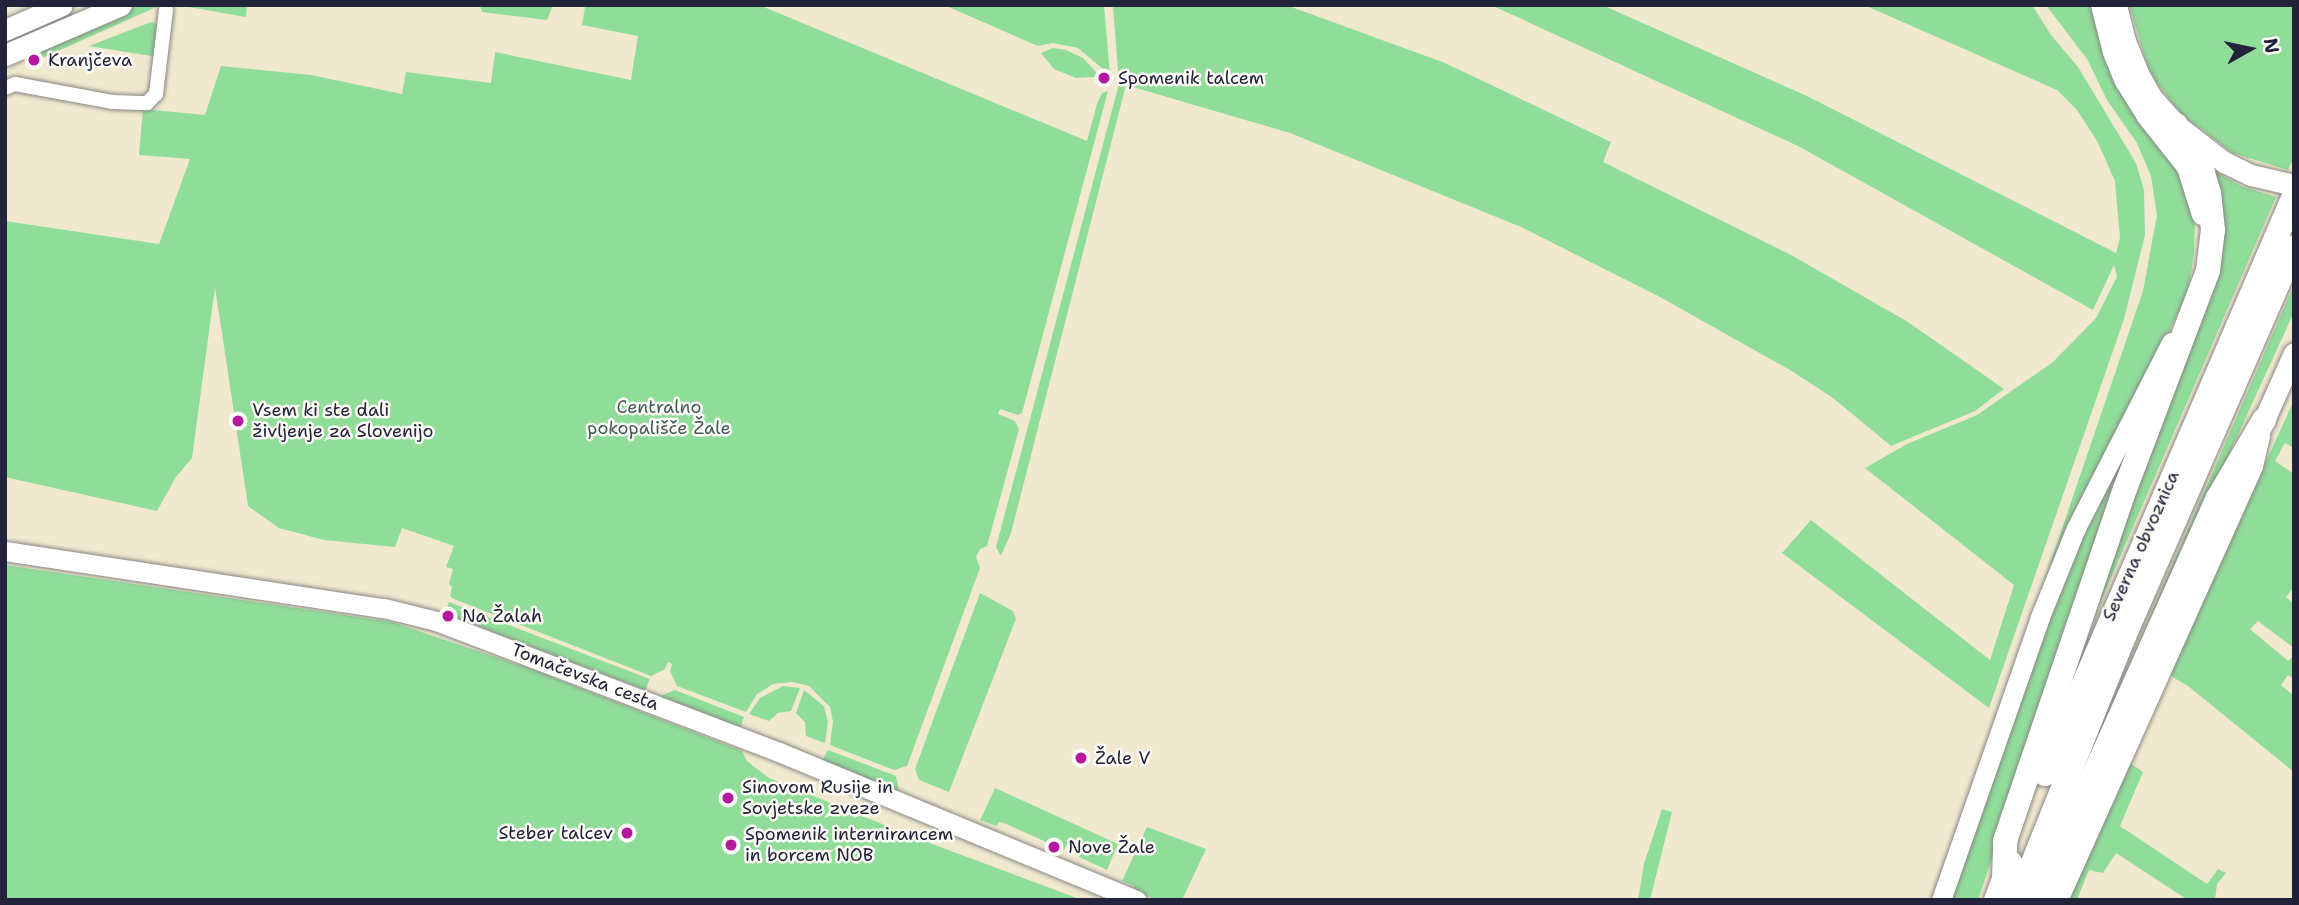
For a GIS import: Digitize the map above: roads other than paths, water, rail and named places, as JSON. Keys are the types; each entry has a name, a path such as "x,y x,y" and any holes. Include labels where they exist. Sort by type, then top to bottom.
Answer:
{"highway":[{"path":"2000,889 2005,841 2125,489 2208,270 2213,230 2209,193 2203,173 2176,125"},
{"name":"Severna obvoznica","path":"2000,889 2071,709 2294,196"},
{"name":"Severna obvoznica","path":"2018,900 2125,634 2294,247"},
{"path":"2038,900 2218,498 2264,420"}],"main road":[{"path":"5,30 62,5"},
{"path":"5,55 121,5"},
{"path":"2116,5 2125,41 2139,75 2152,98 2176,125 2213,156 2250,175 2294,186"},
{"path":"2264,420 2294,353"}],"street":[{"path":"1941,900 2040,617 2076,528 2178,329 2199,263 2202,222 2191,180 2178,153 2145,115 2124,81 2112,52 2100,5"},
{"path":"10,86 113,102 148,103 156,94 166,10"},
{"path":"2058,900 2253,466 2264,420"},
{"name":"Tomačevska cesta","path":"5,551 384,608 436,621 779,752 1137,900"}],"place":[{"name":"Kranjčeva","path":"34,60"},
{"name":"Spomenik talcem","path":"1104,78"},
{"name":"Vsem ki ste dali življenje za Slovenijo","path":"238,421"},
{"name":"Na Žalah","path":"448,616"},
{"name":"Žale V","path":"1081,758"},
{"name":"Sinovom Rusije in Sovjetske zveze","path":"728,798"},
{"name":"Steber talcev","path":"627,833"},
{"name":"Spomenik internirancem in borcem NOB","path":"731,845"},
{"name":"Nove Žale","path":"1054,847"}],"park label":[{"name":"Centralno pokopališče Žale","path":"659,418"}]}
